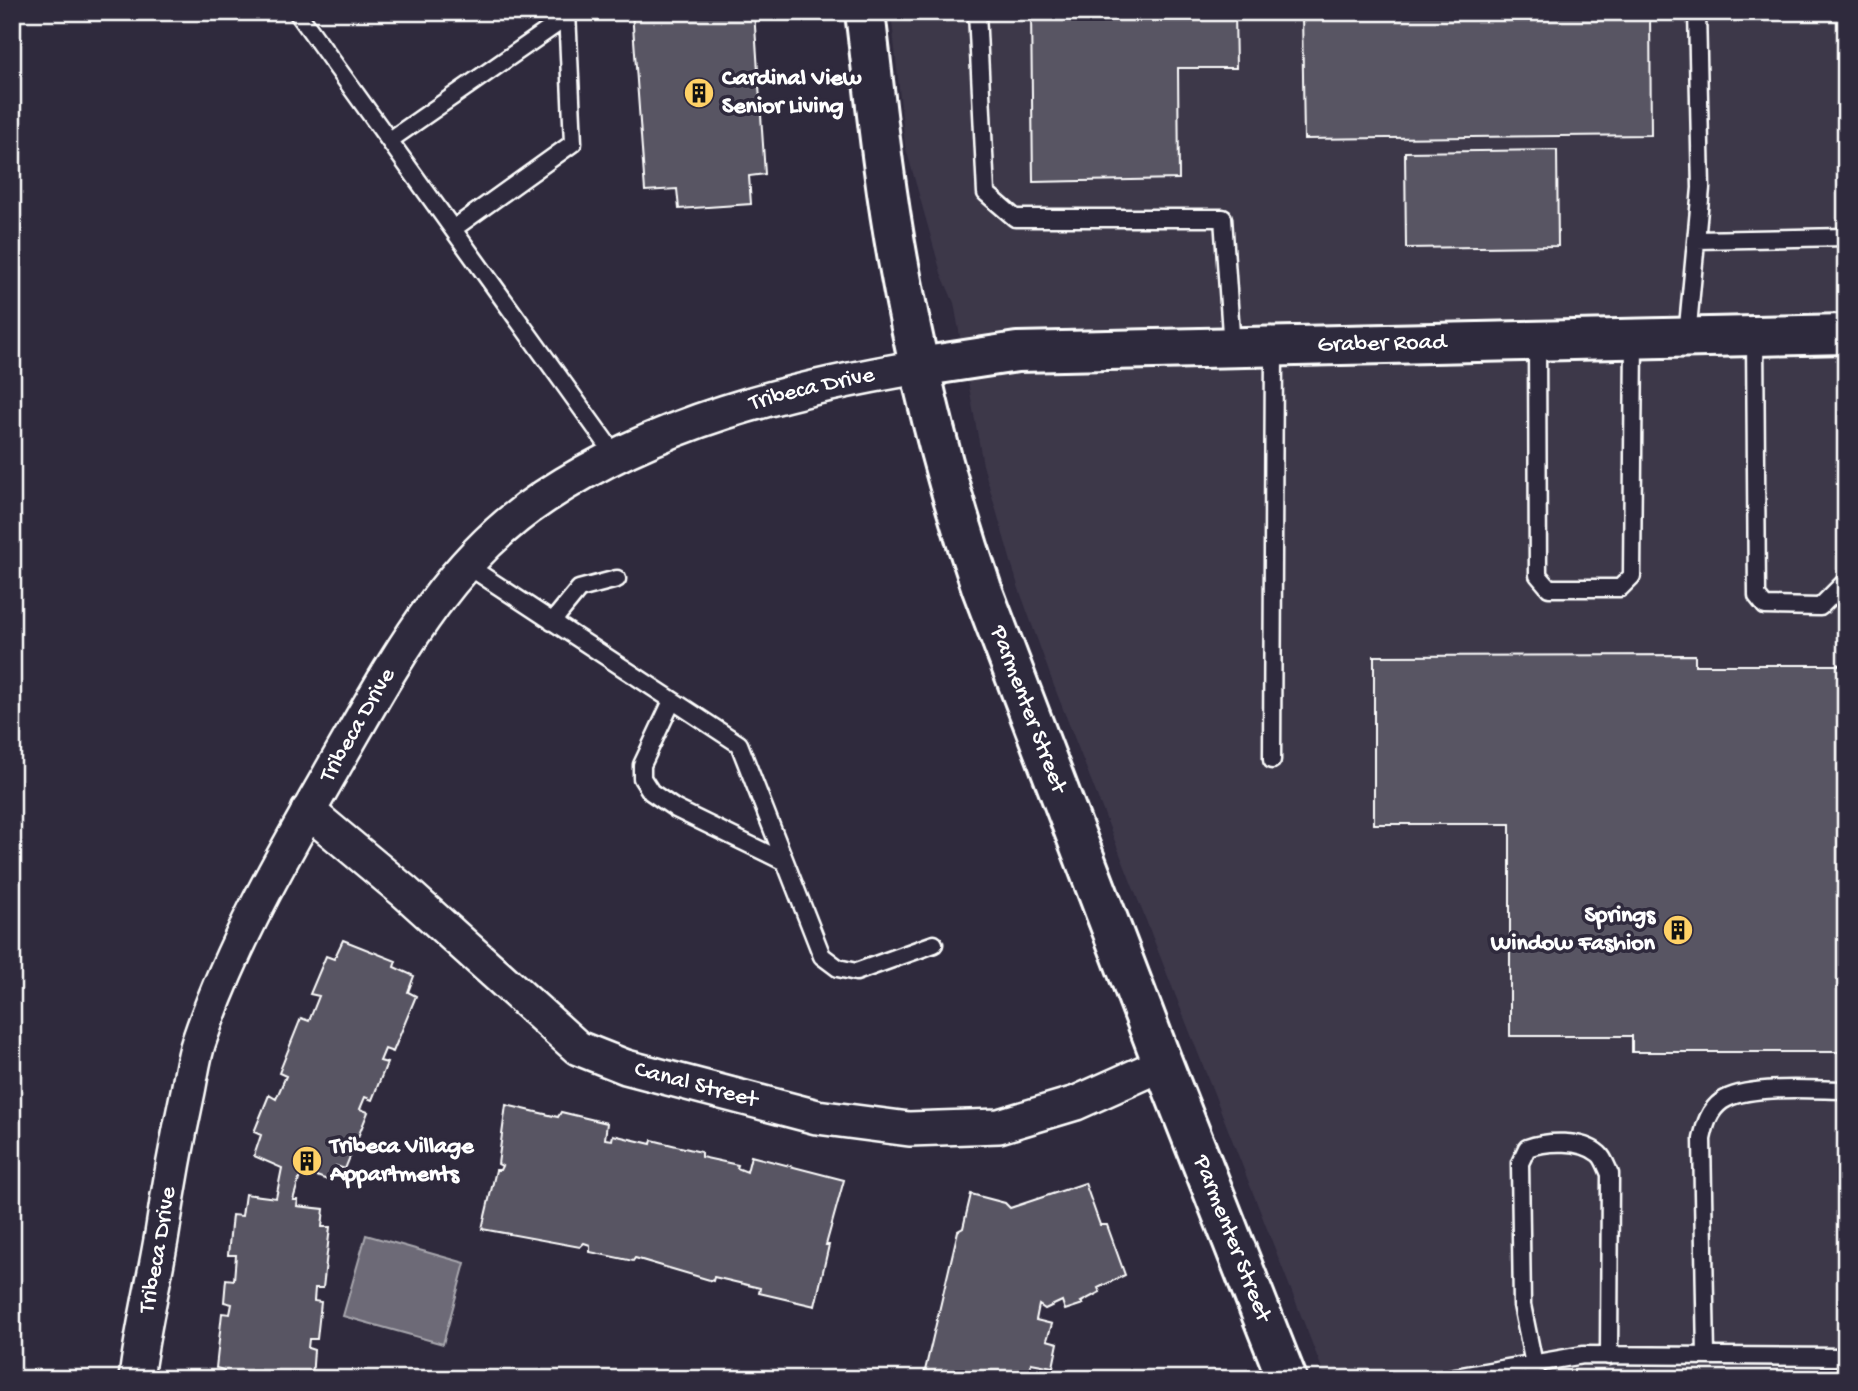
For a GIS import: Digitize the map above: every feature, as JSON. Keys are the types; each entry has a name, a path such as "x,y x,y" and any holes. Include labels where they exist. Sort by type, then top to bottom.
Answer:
{"street":[{"name":"Parmenter Street","path":"864,12 897,258 919,367 945,474 975,569 1163,1064 1287,1379"},
{"name":"Graber Road","path":"919,367 1017,352 1846,334"},
{"name":"Tribeca Drive","path":"136,1379 175,1153 198,1043 252,913 404,646 443,588 483,545 543,498 615,455 702,419 775,396 919,367"},
{"name":"Canal Street","path":"308,811 405,892 578,1048 626,1067 817,1117 909,1129 999,1126 1076,1103 1163,1064"}],"lane":[{"path":"297,12 615,455"},
{"path":"977,12 986,193 1015,218 1223,218 1232,348"},
{"path":"1686,337 1701,188 1697,12"},
{"path":"390,140 567,15"},
{"path":"453,229 573,143 567,15"},
{"path":"1696,240 1846,237"},
{"path":"1755,336 1757,596 1765,606 1821,607 1846,581"},
{"path":"1537,341 1538,575 1549,588 1620,588 1632,576 1634,338"},
{"path":"1272,760 1274,347"},
{"path":"466,564 738,744 822,956 838,968 856,972 934,944"},
{"path":"552,622 579,589 617,579"},
{"path":"672,701 642,765 642,778 650,792 676,808 785,862"},
{"path":"1706,1356 1702,1139 1706,1120 1720,1102 1739,1093 1846,1090"},
{"path":"1537,1379 1522,1305 1520,1163 1527,1148 1539,1143 1578,1144 1599,1154 1610,1174 1609,1356"},
{"path":"1444,1379 1583,1356 1846,1357"}],"shaded area":[{"path":"891,12 1846,12 1846,1379 1326,1379 1054,686 1018,586 983,465 954,303 941,273 905,145"},
{"path":"366,1235 465,1263 443,1344 343,1316"}],"building":[{"name":"Cardinal View Senior Living","path":"632,12 754,12 765,174 749,176 751,204 679,209 677,189 645,191"},
{"path":"1031,12 1235,12 1236,68 1178,68 1179,179 1033,182"},
{"path":"1302,12 1650,12 1651,135 1304,139"},
{"path":"1557,150 1558,246 1406,248 1405,152"},
{"name":"Springs Window Fashion","path":"1695,655 1695,665 1846,665 1846,1052 1632,1052 1632,1036 1510,1036 1510,824 1374,824 1374,656"},
{"name":"Tribeca Village Appartments","path":"343,940 396,961 394,967 414,976 408,992 416,996 393,1052 385,1049 380,1061 387,1063 372,1100 365,1097 360,1109 368,1112 345,1169 336,1166 330,1181 306,1172 304,1177 300,1176 293,1200 298,1200 297,1206 324,1209 322,1227 330,1227 323,1288 315,1288 314,1301 321,1302 317,1339 309,1339 308,1348 314,1350 312,1379 223,1379 224,1370 216,1368 222,1313 230,1314 232,1304 224,1302 226,1279 234,1280 236,1255 228,1255 232,1215 242,1216 245,1194 276,1198 282,1168 254,1156 261,1135 254,1132 269,1095 276,1099 286,1076 279,1073 301,1018 309,1021 319,996 310,994 326,956 334,959"},
{"path":"506,1105 558,1117 561,1112 607,1123 605,1139 612,1140 613,1135 651,1144 652,1140 701,1152 701,1157 738,1165 737,1168 747,1172 751,1156 844,1180 826,1245 829,1245 815,1306 759,1293 760,1288 714,1277 713,1281 635,1258 633,1261 590,1252 590,1245 584,1243 580,1247 482,1229 496,1170 500,1170 502,1166 498,1164"},
{"path":"1085,1183 1100,1225 1107,1225 1125,1275 1098,1288 1100,1292 1081,1302 1083,1304 1065,1310 1062,1301 1045,1309 1039,1305 1036,1320 1052,1324 1047,1340 1058,1343 1053,1367 1031,1363 1029,1379 923,1379 958,1231 963,1228 971,1194 1005,1203 1010,1208"}],"place":[{"name":"Cardinal View Senior Living","path":"699,93"},
{"name":"Springs Window Fashion","path":"1678,930"},
{"name":"Tribeca Village Appartments","path":"307,1161"}]}
